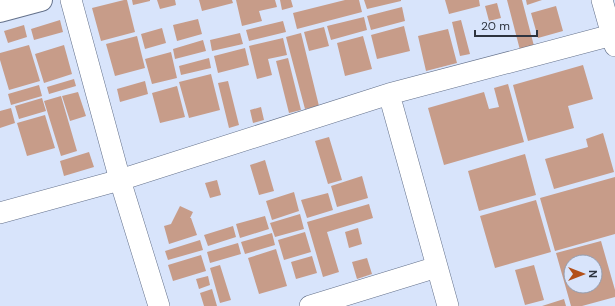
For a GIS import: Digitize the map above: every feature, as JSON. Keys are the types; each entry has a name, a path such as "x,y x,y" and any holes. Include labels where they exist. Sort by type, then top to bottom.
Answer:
{"main road":[{"path":"0,11 41,0"}],"street":[{"path":"72,0 120,180 159,306"},
{"path":"0,213 120,180 389,94 614,40 602,0"},
{"path":"389,94 448,306"},
{"path":"310,306 437,267"}],"building":[{"path":"127,0 135,32 101,41 92,8"},
{"path":"132,0 150,0 150,1 133,5"},
{"path":"157,0 175,0 176,5 160,9"},
{"path":"199,0 232,0 233,3 202,11"},
{"path":"236,0 275,0 277,7 259,11 262,21 242,26"},
{"path":"280,0 291,0 293,7 282,10"},
{"path":"345,0 359,0 362,12 297,29 293,13"},
{"path":"364,0 401,0 401,1 367,9"},
{"path":"445,0 479,0 480,6 449,14"},
{"path":"507,0 522,0 534,46 520,50"},
{"path":"526,0 542,0 527,5"},
{"path":"497,3 501,18 489,21 485,6"},
{"path":"556,6 563,31 538,38 531,13"},
{"path":"402,7 405,21 371,30 367,16"},
{"path":"364,17 367,30 331,40 327,26"},
{"path":"198,19 202,34 177,41 173,25"},
{"path":"60,20 63,32 34,40 31,29"},
{"path":"461,20 470,54 460,56 452,22"},
{"path":"283,21 286,32 249,41 246,30"},
{"path":"24,25 27,37 8,43 4,31"},
{"path":"404,26 410,51 377,59 371,35"},
{"path":"324,27 329,46 309,51 304,32"},
{"path":"162,28 166,43 145,49 141,34"},
{"path":"448,29 457,63 426,71 418,36"},
{"path":"240,33 243,44 212,51 210,40"},
{"path":"301,33 319,106 305,109 286,37"},
{"path":"137,36 145,68 115,76 106,44"},
{"path":"363,36 372,69 345,76 337,43"},
{"path":"283,38 287,55 268,59 272,75 257,79 249,46"},
{"path":"203,40 206,51 175,59 173,49"},
{"path":"29,45 40,81 9,90 0,60 0,53"},
{"path":"64,45 72,74 44,83 35,54"},
{"path":"245,48 249,65 218,73 214,56"},
{"path":"171,52 177,78 152,84 145,59"},
{"path":"209,58 211,68 181,75 179,66"},
{"path":"288,58 301,110 289,113 276,61"},
{"path":"583,65 593,99 568,106 574,128 528,141 513,85"},
{"path":"211,74 220,110 189,118 179,82"},
{"path":"74,79 76,86 49,94 47,87"},
{"path":"145,81 148,94 120,102 117,89"},
{"path":"228,81 239,125 229,128 218,83"},
{"path":"508,84 524,142 444,165 428,108 484,92 489,109 499,107 494,88"},
{"path":"39,85 42,96 11,105 8,94"},
{"path":"177,86 185,117 160,123 152,93"},
{"path":"78,92 86,116 70,121 62,96"},
{"path":"61,96 77,151 61,156 44,101"},
{"path":"42,98 46,111 19,119 15,106"},
{"path":"261,107 264,120 253,123 250,110"},
{"path":"11,108 15,123 0,128 0,111"},
{"path":"45,115 55,148 27,156 17,123"},
{"path":"603,133 614,172 554,189 545,159 588,147 586,139"},
{"path":"329,137 342,180 328,184 315,141"},
{"path":"89,152 94,167 64,176 60,161"},
{"path":"525,154 536,195 479,211 468,171"},
{"path":"265,160 274,191 259,195 250,165"},
{"path":"362,176 368,198 337,207 331,186"},
{"path":"615,177 615,234 555,251 540,198"},
{"path":"217,180 221,195 210,198 205,183"},
{"path":"294,192 299,211 272,220 266,201"},
{"path":"328,193 333,210 307,218 301,200"},
{"path":"536,200 551,252 495,268 480,216"},
{"path":"369,204 373,218 327,232 339,272 323,277 307,222"},
{"path":"180,206 193,212 190,218 197,235 169,244 164,226 171,224"},
{"path":"300,214 304,229 275,237 270,223"},
{"path":"265,216 269,229 240,238 236,224"},
{"path":"233,226 236,237 208,246 204,235"},
{"path":"358,228 362,244 349,248 345,232"},
{"path":"305,232 311,252 284,260 278,240"},
{"path":"272,233 275,245 245,254 241,242"},
{"path":"200,240 203,250 168,260 165,251"},
{"path":"601,241 615,290 615,297 582,306 571,306 568,294 603,294 603,254 563,254 563,278 556,253"},
{"path":"238,243 241,254 210,263 207,252"},
{"path":"276,249 287,286 259,294 248,258"},
{"path":"201,255 206,271 173,281 168,265"},
{"path":"312,256 317,273 296,279 291,262"},
{"path":"367,258 372,274 357,279 352,262"},
{"path":"220,265 231,300 220,303 210,268"},
{"path":"534,265 544,300 525,305 515,270"},
{"path":"208,276 210,285 199,289 196,279"},
{"path":"212,289 217,306 204,306 200,293"},
{"path":"564,299 566,306 542,306"}]}
